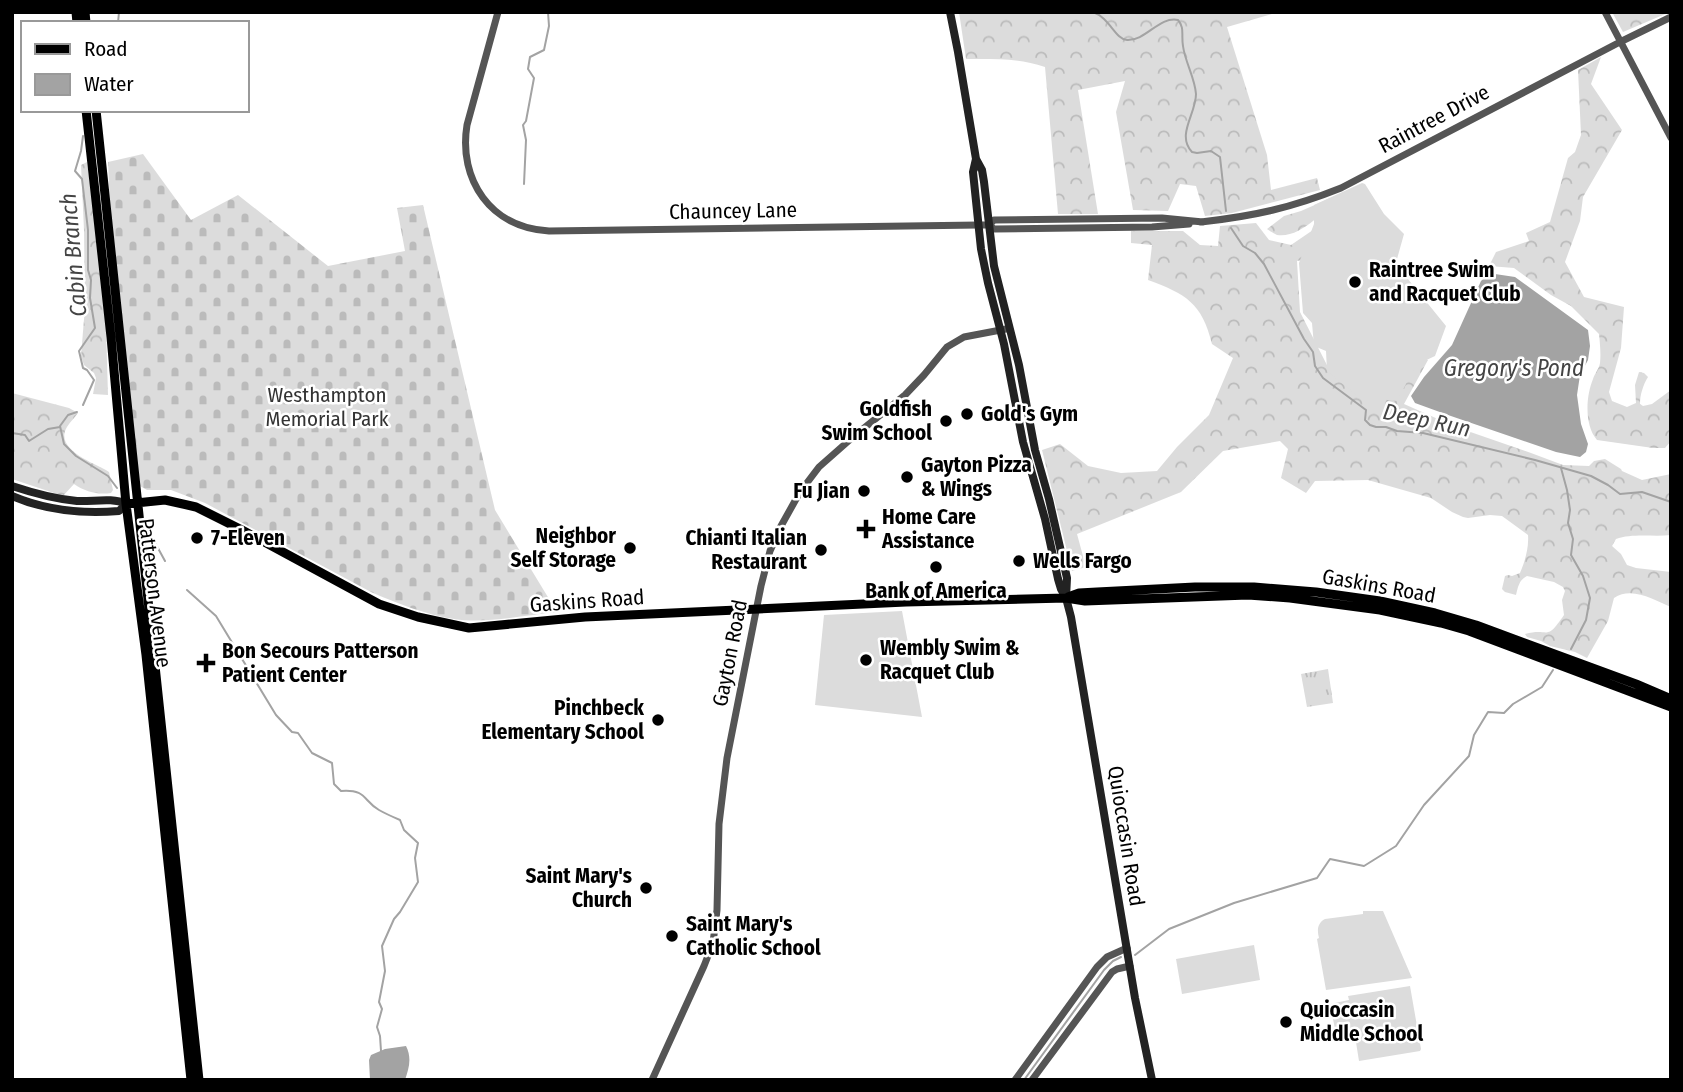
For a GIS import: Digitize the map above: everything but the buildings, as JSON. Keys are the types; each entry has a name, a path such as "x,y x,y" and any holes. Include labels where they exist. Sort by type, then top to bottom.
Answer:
{"main road":[{"path":"950,12 976,159 973,172 1010,328"},
{"name":"Patterson Avenue","path":"86,112 126,504 146,655 191,1080"},
{"name":"Patterson Avenue","path":"96,112 200,1080"},
{"path":"984,225 984,265 1001,330"},
{"name":"Quioccasin Road","path":"1010,328 1035,450 1067,578 1066,598 1152,1080"},
{"name":"Quioccasin Road","path":"1001,330 1023,442 1045,519 1058,579 1066,598"},
{"path":"12,486 69,500 118,500 126,504 119,511 84,513 51,509 12,496"},
{"name":"Gaskins Road","path":"126,504 165,500 196,507 379,604 418,617 470,628 551,619 919,602 1066,598 1085,601 1248,595 1380,610 1429,620 1469,631 1671,707"},
{"name":"Gaskins Road","path":"1066,598 1079,593 1242,587 1316,592 1380,601 1476,625 1671,699"}],"street":[{"name":"Chauncey Lane","path":"498,12 467,125 466,158 480,194 493,209 517,225 549,231 984,225"},
{"path":"1605,12 1671,138"},
{"name":"Raintree Drive","path":"984,225 994,229 1152,227 1266,213 1300,204 1341,188 1671,17"},
{"name":"Gayton Road","path":"652,1080 713,943 717,910 720,806 727,758 767,559 780,526 819,467 905,395 947,347 964,337 1010,328"},
{"path":"1015,1080 1097,967 1107,957 1127,948"},
{"path":"1032,1080 1112,972 1130,966"}],"green space":[{"path":"959,12 1279,12 1227,27 1267,155 1271,190 1317,178 1320,190 1232,213 1205,216 1196,186 1180,184 1168,211 1133,210 1116,112 1125,81 1078,90 1098,214 1058,214 1045,67 1016,61 966,59"},
{"path":"1612,12 1670,12 1623,32"},
{"path":"1601,57 1591,84 1622,130 1583,197 1580,221 1565,262 1584,297 1624,307 1621,348 1609,392 1612,401 1627,407 1636,403 1635,385 1639,372 1648,377 1641,397 1640,404 1643,406 1652,404 1671,390 1671,441 1665,448 1597,440 1588,419 1588,402 1600,363 1599,334 1571,306 1514,268 1489,266 1496,252 1529,241 1526,233 1550,222 1568,158 1575,152 1581,135 1578,70"},
{"name":"Westhampton Memorial Park","path":"143,154 191,220 238,195 328,266 405,251 397,208 423,205 495,510 557,612 466,620 422,612 371,592 205,503 171,490 147,490 140,486 111,228 108,162"},
{"path":"87,162 106,328 108,395 93,394 96,378 84,365 81,356 85,307 81,165"},
{"name":"Raintree Swim and Racquet Club","path":"1362,183 1384,214 1404,234 1397,259 1399,268 1446,326 1435,356 1416,365 1397,401 1359,397 1327,371 1326,351 1314,346 1312,323 1303,313 1299,263 1314,224 1314,205"},
{"path":"1342,193 1313,221 1295,232 1277,235 1267,229 1284,216"},
{"path":"1256,223 1269,240 1291,245 1313,230 1341,252 1297,261 1300,312 1330,371 1414,351 1428,360 1404,404 1456,427 1563,465 1589,466 1594,461 1605,459 1642,480 1671,474 1671,535 1622,537 1616,539 1612,546 1621,554 1627,565 1671,572 1671,607 1635,594 1628,593 1614,598 1608,621 1587,658 1527,637 1525,634 1547,632 1558,624 1564,615 1562,600 1565,591 1554,582 1527,576 1518,587 1516,595 1502,589 1505,576 1520,573 1528,535 1502,516 1463,517 1431,498 1368,480 1315,481 1306,493 1281,478 1288,449 1280,441 1223,451 1181,492 1077,534 1086,567 1072,571 1042,450 1060,444 1088,466 1121,473 1157,471 1209,415 1233,358 1212,344 1203,319 1190,302 1173,290 1148,280 1152,245 1131,243 1131,231 1183,231 1200,245 1218,246 1220,226"},
{"path":"12,393 69,408 78,413 67,427 64,435 66,443 78,455 109,472 113,490 111,493 92,492 74,484 63,496 12,479"},
{"name":"Wembly Swim & Racquet Club","path":"902,611 922,717 815,705 824,615"},
{"path":"1328,669 1333,703 1307,707 1301,674"},
{"path":"1363,911 1383,911 1412,978 1326,990 1317,939 1319,925 1325,919 1363,914"},
{"path":"1254,945 1260,980 1182,994 1176,959"},
{"path":"1410,986 1420,1051 1359,1061 1355,1036 1337,1039 1330,1004 1349,1000 1348,996"}],"water":[{"name":"Gregory's Pond","path":"1487,275 1515,277 1588,330 1588,360 1580,375 1577,395 1581,424 1588,444 1586,452 1580,457 1556,452 1448,415 1415,403 1411,396 1452,345 1481,281"},
{"path":"406,1046 409,1067 405,1080 370,1080 371,1055 385,1049"}],"waterway":[{"name":"Cabin Branch","path":"118,21 119,12"},
{"path":"524,184 526,140 523,125 534,78 528,69 530,57 544,50 549,26 548,12"},
{"name":"Deep Run","path":"1093,12 1127,40 1140,37 1165,22 1178,20 1196,94 1186,139 1192,152 1211,151 1220,157 1226,211"},
{"name":"Cabin Branch","path":"83,136 75,171 82,179 88,230 90,298 95,328 79,351 83,368 94,380 83,405"},
{"name":"Deep Run","path":"1231,228 1243,246 1255,253 1264,264 1313,352 1315,366 1323,378 1366,410 1365,420 1370,425 1423,433 1535,460 1591,476 1620,494 1642,492 1671,502"},
{"name":"Cabin Branch","path":"77,412 68,415 60,426 64,444 76,456 108,476 117,488"},
{"path":"12,433 25,435 29,441 48,429 60,427"},
{"path":"1561,468 1570,510 1568,523 1573,539 1571,555 1583,576 1590,598 1586,620 1571,649"},
{"name":"Cabin Branch","path":"153,539 165,561"},
{"name":"Cabin Branch","path":"187,590 216,616 276,715 292,732 298,733 312,753 332,763 334,784 341,791 360,794 374,807 400,820 404,830 418,843 415,858 418,882 394,919 382,946 385,971 379,1002 382,1009 377,1027 381,1051"},
{"path":"1135,955 1169,929 1234,903 1317,878 1330,859 1364,866 1396,846 1424,805 1469,756 1474,735 1488,712 1504,713 1513,704 1542,687 1553,670"},
{"path":"1024,1080 1104,970 1121,957"}],"place":[{"name":"Raintree Swim and Racquet Club","path":"1355,282"},
{"name":"Gold's Gym","path":"967,414"},
{"name":"Goldfish Swim School","path":"946,421"},
{"name":"Gayton Pizza & Wings","path":"907,477"},
{"name":"Fu Jian","path":"864,491"},
{"name":"Home Care Assistance","path":"866,529"},
{"name":"7-Eleven","path":"197,538"},
{"name":"Neighbor Self Storage","path":"630,548"},
{"name":"Chianti Italian Restaurant","path":"821,550"},
{"name":"Wells Fargo","path":"1019,561"},
{"name":"Bank of America","path":"936,567"},
{"name":"Wembly Swim & Racquet Club","path":"866,660"},
{"name":"Bon Secours Patterson Patient Center","path":"206,663"},
{"name":"Pinchbeck Elementary School","path":"658,720"},
{"name":"Saint Mary's Church","path":"646,888"},
{"name":"Saint Mary's Catholic School","path":"672,936"},
{"name":"Quioccasin Middle School","path":"1286,1022"}]}
